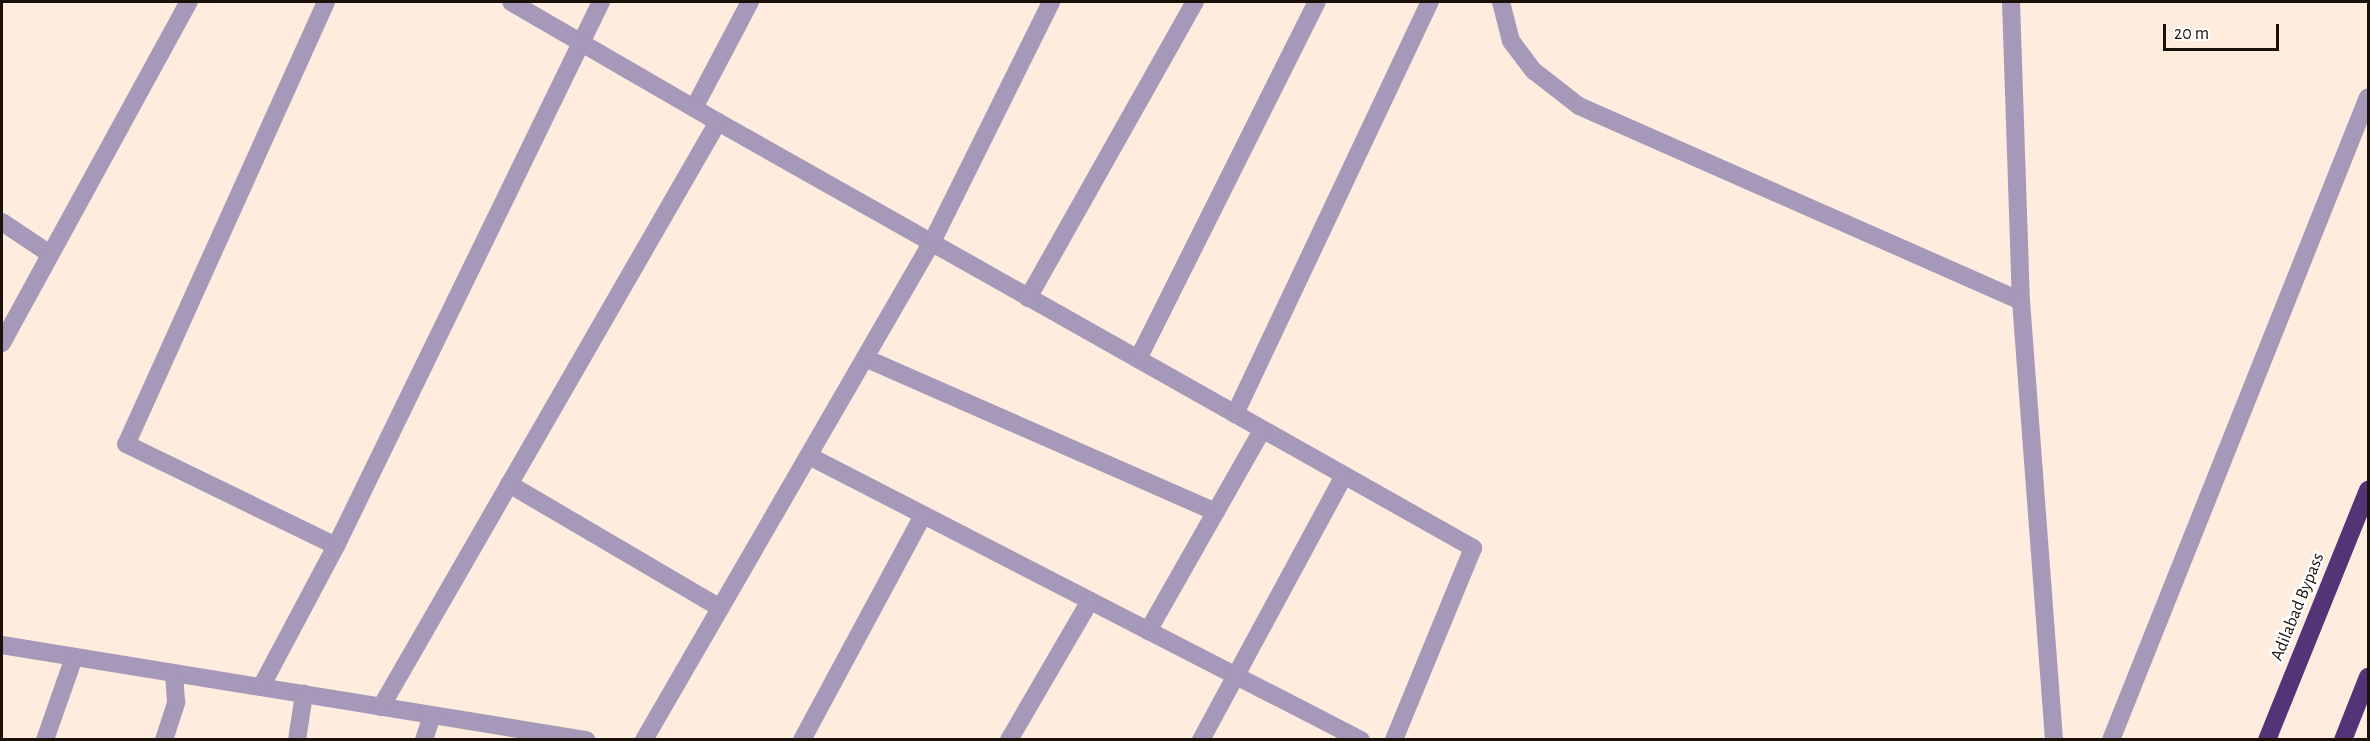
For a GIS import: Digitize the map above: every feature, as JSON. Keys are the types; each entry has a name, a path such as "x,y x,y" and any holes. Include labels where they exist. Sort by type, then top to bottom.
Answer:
{"highway":[{"name":"Adilabad Bypass","path":"2267,740 2368,490"},
{"path":"2343,740 2368,678"}],"street":[{"path":"2,343 189,2"},
{"path":"326,2 126,444 336,546"},
{"path":"511,2 580,39 718,122 933,240 1028,298 1473,549 1394,740"},
{"path":"261,687 336,546 580,39 601,2"},
{"path":"694,108 750,2"},
{"path":"644,740 933,240 1052,2"},
{"path":"1028,298 1195,2"},
{"path":"1138,359 1317,2"},
{"path":"1235,414 1430,2"},
{"path":"1501,2 1510,41 1534,71 1580,106 2021,301"},
{"path":"2011,2 2021,301 2054,740"},
{"path":"2112,740 2368,97"},
{"path":"381,707 718,122"},
{"path":"2,222 51,254"},
{"path":"865,358 1216,512"},
{"path":"1148,631 1262,429"},
{"path":"808,456 1361,740"},
{"path":"1202,740 1344,476"},
{"path":"509,484 720,608"},
{"path":"802,740 923,515"},
{"path":"1010,740 1090,601"},
{"path":"2,645 432,715 508,733 586,740"},
{"path":"45,740 74,657"},
{"path":"164,740 176,702 174,673"},
{"path":"297,740 304,694"},
{"path":"424,740 432,715"}]}
